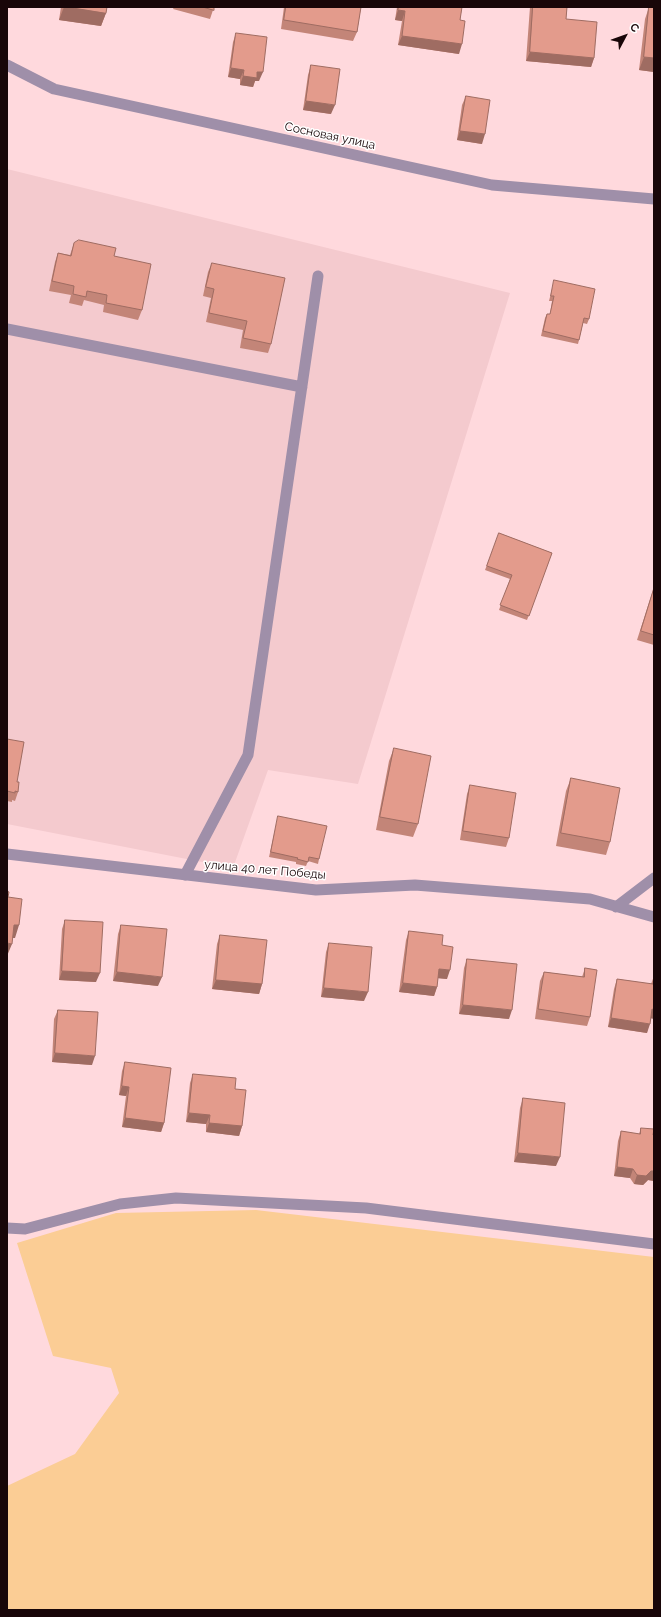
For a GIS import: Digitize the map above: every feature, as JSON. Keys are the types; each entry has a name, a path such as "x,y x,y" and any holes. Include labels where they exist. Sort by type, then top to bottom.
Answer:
{"street":[{"name":"Сосновая улица","path":"7,66 54,89 492,185 654,199"},
{"path":"185,875 248,755 318,276"},
{"path":"7,329 302,387"},
{"name":"улица 40 лет Победы","path":"7,854 316,890 415,885 590,899 654,918"},
{"path":"616,907 654,878"},
{"path":"7,1228 25,1229 120,1204 176,1198 366,1208 654,1244"}],"shaded area":[{"path":"7,169 510,293 358,784 268,770 233,868 7,824"},
{"path":"256,1210 654,1257 654,1610 7,1610 7,1486 75,1454 119,1393 111,1368 53,1356 17,1243 116,1213"}],"building":[{"path":"67,7 107,7 106,13"},
{"path":"203,7 214,7 214,10"},
{"path":"286,7 361,7 357,32 284,20"},
{"path":"399,7 462,7 460,20 465,21 462,44 402,36 405,11 398,10"},
{"path":"533,7 567,7 566,19 597,22 594,58 530,52"},
{"path":"649,7 654,7 654,58 644,57"},
{"path":"236,33 267,37 263,72 257,72 257,78 243,76 244,70 231,68"},
{"path":"311,65 340,69 335,105 306,101"},
{"path":"466,96 490,100 485,134 460,131"},
{"path":"79,240 116,248 114,256 151,264 142,310 106,303 107,295 87,291 86,297 73,294 74,286 52,281 58,253 71,256 74,243"},
{"path":"212,263 285,278 271,344 243,338 247,321 209,313 214,289 206,287"},
{"path":"554,280 595,289 589,319 584,318 579,340 543,331 547,314 550,314 554,296 551,296"},
{"path":"499,533 552,553 529,616 500,605 512,575 487,566"},
{"path":"654,588 654,635 641,631"},
{"path":"7,739 24,742 17,782 19,782 18,792 15,791 15,793 7,791"},
{"path":"394,748 431,756 418,824 380,817"},
{"path":"571,778 620,788 610,842 561,833"},
{"path":"470,785 516,793 509,838 463,831"},
{"path":"278,816 327,826 319,859 309,857 308,862 297,859 298,858 271,852"},
{"path":"7,891 9,892 8,897 22,899 19,925 14,925 12,944 7,943"},
{"path":"65,920 103,922 100,973 62,971"},
{"path":"121,925 167,929 162,977 117,972"},
{"path":"409,931 443,935 442,945 453,947 450,970 439,969 437,987 403,983"},
{"path":"220,935 267,940 262,984 216,980"},
{"path":"329,943 372,947 368,992 324,988"},
{"path":"467,959 517,964 512,1010 463,1005"},
{"path":"585,968 597,970 590,1017 538,1009 544,972 584,977"},
{"path":"654,976 654,1010 652,1009 650,1024 611,1018 617,979 653,984"},
{"path":"58,1010 98,1012 95,1056 55,1053"},
{"path":"125,1062 171,1068 164,1123 125,1118 129,1087 122,1086"},
{"path":"193,1074 236,1078 235,1089 246,1090 242,1126 209,1123 210,1115 189,1113"},
{"path":"523,1098 565,1103 560,1157 518,1153"},
{"path":"641,1128 654,1129 654,1171 651,1171 646,1176 637,1175 633,1169 617,1167 621,1131 640,1134"}]}
